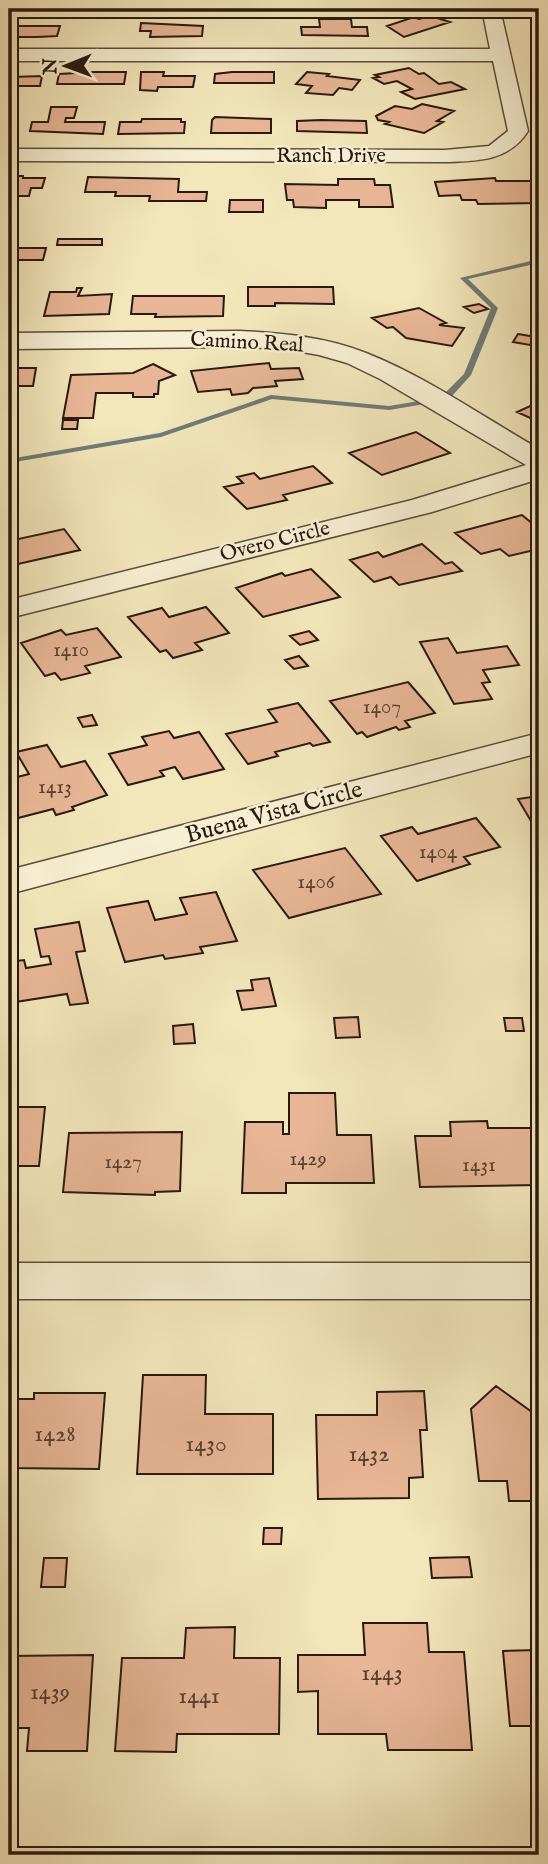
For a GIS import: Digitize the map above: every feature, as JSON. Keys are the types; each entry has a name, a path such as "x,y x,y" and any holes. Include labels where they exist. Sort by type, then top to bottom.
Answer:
{"street":[{"name":"Ranch Drive","path":"9,155 476,154 506,145 513,141 518,131 491,9"},
{"path":"9,55 500,55"},
{"name":"Camino Real","path":"9,341 240,339 285,341 323,348 356,358 389,373 539,461"},
{"name":"Overo Circle","path":"9,609 422,506 539,470"},
{"name":"Buena Vista Circle","path":"9,883 539,743"},
{"path":"9,1281 539,1281"}],"building":[{"path":"397,9 421,9 422,13 398,13"},
{"path":"431,16 450,22 404,37 387,26 414,17 419,19"},
{"path":"319,19 351,19 352,27 367,27 368,36 302,35 301,27 320,27"},
{"path":"141,23 203,26 202,36 150,37 151,31 140,31"},
{"path":"9,26 60,26 57,36 9,37"},
{"path":"409,68 419,74 424,73 439,84 451,82 465,89 415,99 401,92 412,89 397,81 384,84 373,78 379,77 375,75"},
{"path":"126,72 124,84 57,84 59,74"},
{"path":"141,72 164,72 163,76 195,76 193,87 140,90"},
{"path":"274,72 274,83 214,83 215,74"},
{"path":"307,72 360,80 352,90 339,88 333,95 306,93 312,86 296,84"},
{"path":"9,73 13,73 12,77 42,76 40,86 14,86 13,90 9,90"},
{"path":"422,104 454,111 437,121 443,122 424,133 385,124 389,122 378,120 376,116 395,106 412,109"},
{"path":"51,107 77,107 74,118 66,118 65,122 105,122 103,134 30,131 32,122 48,122"},
{"path":"215,117 271,119 271,133 211,133 212,120"},
{"path":"142,119 181,119 181,122 185,122 184,133 118,134 120,122 141,122"},
{"path":"297,121 366,121 367,133 297,131"},
{"path":"9,176 45,178 42,188 31,188 29,196 9,196"},
{"path":"88,177 179,179 178,192 207,192 206,201 149,201 150,196 115,196 116,192 85,192"},
{"path":"495,178 496,181 538,181 537,203 478,204 476,200 462,200 460,195 439,196 435,182"},
{"path":"338,179 374,179 375,185 390,185 393,207 359,207 359,200 326,200 326,208 294,207 293,200 287,200 285,184 338,185"},
{"path":"230,200 263,200 263,212 229,212"},
{"path":"58,239 102,239 102,245 57,245"},
{"path":"17,248 46,248 43,260 14,260"},
{"path":"248,287 333,287 334,304 275,303 275,306 248,306"},
{"path":"77,288 82,288 78,296 112,294 109,314 44,316 50,292 76,292"},
{"path":"133,296 224,296 223,316 155,317 156,314 131,314"},
{"path":"479,304 488,309 474,313 464,307"},
{"path":"419,308 446,323 439,325 464,328 452,346 406,338 393,327 387,328 372,318"},
{"path":"518,334 536,337 530,345 513,342"},
{"path":"269,363 271,369 299,368 303,379 275,381 277,386 253,388 248,393 232,395 230,389 198,392 191,371"},
{"path":"153,364 175,375 159,381 158,394 154,394 154,397 133,397 133,393 96,393 93,418 63,418 71,375 133,373"},
{"path":"9,368 36,368 33,386 15,386 14,391 9,391"},
{"path":"539,402 539,422 517,412"},
{"path":"63,420 78,420 77,429 62,429"},
{"path":"416,432 450,453 382,475 349,453"},
{"path":"313,466 332,483 283,495 287,500 247,509 224,487 243,483 237,477 254,473 260,479"},
{"path":"522,515 539,529 539,549 509,556 500,549 481,554 455,533"},
{"path":"64,529 80,550 9,566 9,541"},
{"path":"422,544 445,564 452,562 462,571 399,585 391,577 374,582 350,560 378,552 383,557"},
{"path":"311,569 340,597 263,617 236,588 282,573 285,576"},
{"path":"206,607 229,633 195,643 202,650 173,658 166,650 160,652 128,617 162,608 169,617"},
{"path":"97,628 121,657 85,666 90,673 61,680 55,673 45,676 21,643 61,630 66,635"},
{"path":"309,631 318,640 300,645 290,636"},
{"path":"448,638 457,653 507,646 519,665 483,670 490,682 482,683 492,699 454,704 420,642"},
{"path":"299,656 308,666 294,669 285,660"},
{"path":"408,682 435,713 405,721 410,727 399,730 396,727 367,737 362,732 357,734 330,701"},
{"path":"298,703 330,742 313,746 310,743 275,752 278,756 248,764 226,734 277,722 268,710"},
{"path":"92,715 97,725 83,727 78,718"},
{"path":"169,731 174,738 199,732 224,769 183,779 175,767 160,771 164,776 128,785 109,754 147,745 142,737"},
{"path":"47,745 61,767 85,761 107,795 56,815 53,809 18,818 9,801 9,779 29,774 16,752"},
{"path":"539,796 539,833 538,833 518,799"},
{"path":"476,818 500,847 464,857 470,864 417,881 381,836 412,827 418,834"},
{"path":"345,848 381,894 289,918 253,870"},
{"path":"216,892 237,941 200,947 203,953 165,959 163,955 125,962 107,908 148,901 155,920 187,914 180,898"},
{"path":"79,922 85,951 76,952 88,1003 70,1005 67,994 9,1003 9,962 24,960 26,968 51,964 49,956 41,957 35,929"},
{"path":"269,978 276,1006 242,1010 237,991 253,990 251,980"},
{"path":"358,1017 360,1037 336,1038 334,1018"},
{"path":"504,1018 522,1018 524,1031 506,1031"},
{"path":"193,1024 195,1043 174,1044 173,1026"},
{"path":"289,1093 335,1093 337,1135 371,1135 374,1183 286,1183 286,1193 242,1193 245,1122 283,1122 283,1134 289,1134"},
{"path":"9,1107 45,1107 39,1166 9,1166"},
{"path":"487,1121 488,1128 539,1128 539,1185 420,1187 415,1136 451,1136 450,1122"},
{"path":"182,1132 180,1191 155,1192 155,1195 63,1192 69,1133"},
{"path":"143,1375 206,1375 205,1414 273,1414 273,1474 137,1474"},
{"path":"496,1386 532,1412 539,1412 539,1501 509,1501 507,1481 479,1481 471,1409"},
{"path":"424,1391 427,1430 420,1430 423,1477 409,1478 409,1498 318,1499 316,1415 377,1415 377,1392"},
{"path":"34,1393 105,1393 99,1469 9,1468 9,1399 34,1399"},
{"path":"264,1528 282,1528 281,1544 263,1544"},
{"path":"469,1557 472,1577 432,1578 430,1558"},
{"path":"44,1558 67,1558 65,1587 41,1587"},
{"path":"363,1623 427,1623 429,1652 464,1652 472,1750 388,1750 386,1734 318,1734 318,1691 298,1692 298,1655 365,1655"},
{"path":"235,1627 234,1658 280,1658 279,1734 177,1734 176,1752 115,1751 122,1658 184,1658 186,1628"},
{"path":"539,1650 537,1737 536,1726 510,1726 503,1651"},
{"path":"93,1655 87,1751 27,1751 29,1728 9,1728 9,1656"}],"waterway":[{"path":"449,394 467,375 495,308 463,278 539,261"},
{"path":"9,461 161,435 271,397 389,408 419,403"}]}
